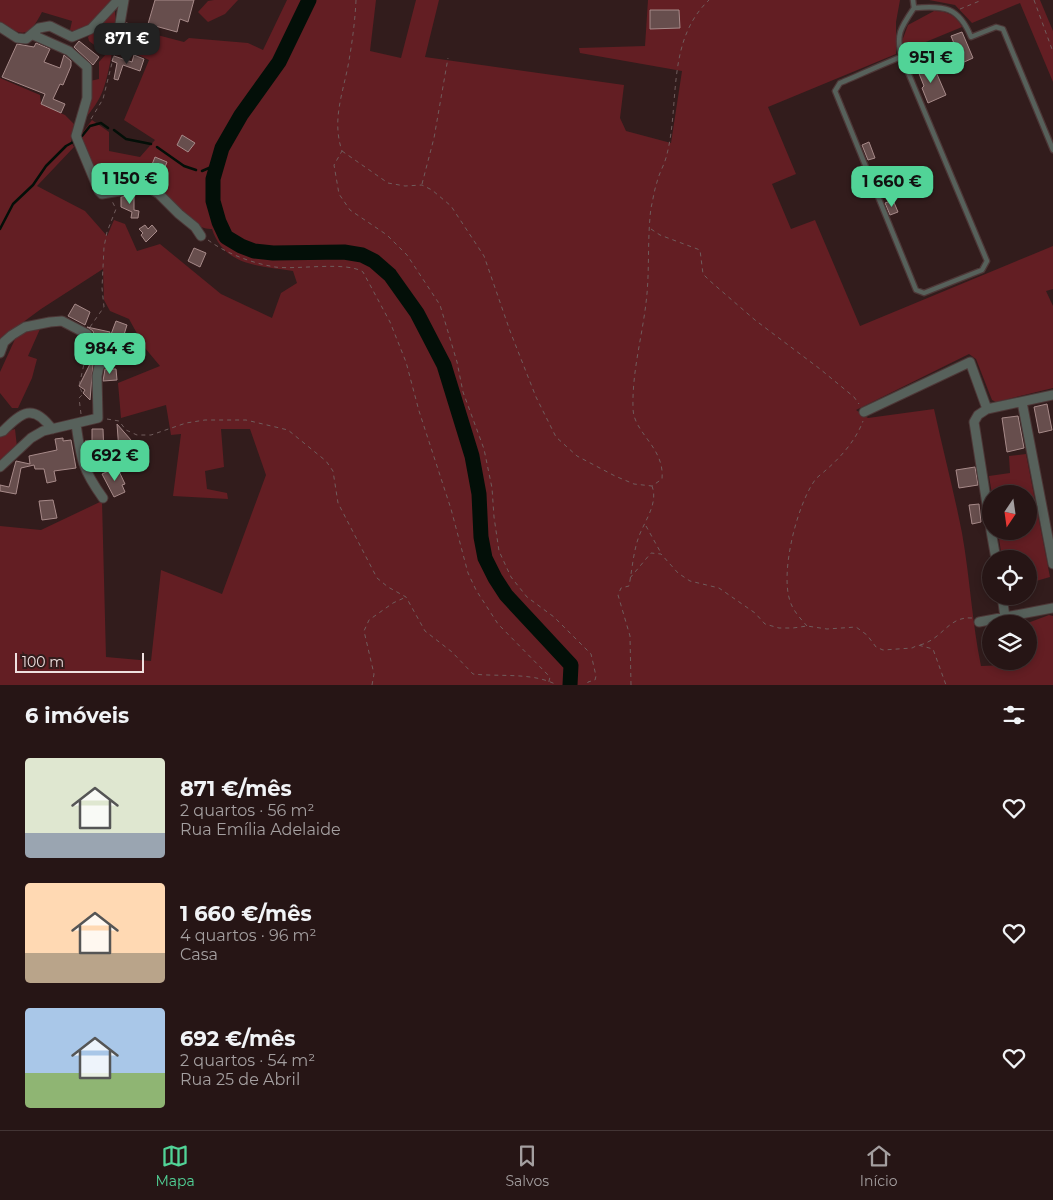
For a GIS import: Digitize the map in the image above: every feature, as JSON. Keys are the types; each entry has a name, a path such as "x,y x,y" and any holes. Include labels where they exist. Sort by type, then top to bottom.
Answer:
{"street":[{"path":"0,27 17,38 26,39 39,28 50,26 72,37 84,33 101,20 118,0"},
{"path":"116,47 124,0"},
{"path":"33,35 69,51 87,67 87,98 76,136 99,191 102,194 143,187 150,189 159,194 195,227 201,236"},
{"path":"0,353 4,342 25,327 62,321 87,334 89,340 86,356"},
{"path":"0,468 31,438 43,431 98,418 97,376 99,366 109,359"},
{"path":"864,412 970,362 987,409"},
{"path":"984,485 974,422 978,415 987,409 1053,394"},
{"path":"1022,402 1053,564"},
{"path":"0,432 18,416 27,412 36,414 47,422 52,429"},
{"path":"80,423 81,461 103,498"},
{"path":"1016,615 1053,608"},
{"path":"978,622 982,621"}],"lane":[{"path":"913,0 914,8 898,38 902,58 987,261 982,270 924,293 916,290 835,93 840,83 902,58 932,46 940,49 943,55 943,63 938,68"},
{"path":"914,8 939,7 952,11 960,16 971,37 996,27 1003,29 1053,150"}],"path":[{"path":"356,0 349,61 338,118 337,135 342,151 388,183 405,186 422,185 432,190 451,206 484,256 529,380 556,437 577,456 615,476 634,484 652,486 662,479 663,468 659,456 640,428 632,410 636,362 650,271 650,228 657,182 668,154 678,61 688,30 702,6 709,0"},
{"path":"952,11 982,0"},
{"path":"1034,0 1053,52"},
{"path":"103,99 116,47"},
{"path":"422,185 434,138 448,58"},
{"path":"342,151 334,165 339,194 350,210 387,235 407,255 440,305 457,362 463,392 484,449 492,488 499,551 510,577 527,597 554,617 591,654 596,676 587,685"},
{"path":"87,334 104,307 102,288 104,247 107,232 116,209 108,193"},
{"path":"650,228 660,235 700,250 703,274 710,281 755,320 854,397 864,412 857,435 827,469 816,478 793,532 787,589 790,603 807,626"},
{"path":"201,236 235,255 274,267 358,268 363,272 390,322 406,362 419,411 451,509 468,572 476,590 498,624 547,672 550,677 548,685"},
{"path":"80,423 79,398 84,394 79,386 86,356"},
{"path":"98,418 119,421 126,430 137,435 151,435 186,423 205,420 246,420 288,430 326,461 333,472 338,503 377,578 406,597 425,631 452,652 473,674 549,680 557,685"},
{"path":"631,685 630,636 618,595 621,588 629,586 638,540 649,518 654,491 652,486"},
{"path":"645,525 661,554 678,573 690,581 719,588 754,613 764,624 779,628 807,626 827,629 856,627 867,635 876,647 883,650 912,648 929,642 962,617 976,619 978,622"},
{"path":"630,578 651,553 661,554"},
{"path":"372,685 374,674 364,631 369,620 393,603 406,597"},
{"path":"918,645 932,649 946,685"}],"shaded area":[{"path":"0,0 112,1 91,23 76,32 70,30 72,21 42,12 29,30 20,32 0,22"},
{"path":"238,0 225,14 208,22 198,12 208,1"},
{"path":"287,0 376,0 370,51 401,58 416,0 439,0 425,57 624,85 620,118 626,131 671,143 682,71 580,53 579,48 645,46 648,0 900,0 896,22 896,54 768,107 796,174 772,184 791,229 815,220 860,326 1053,246 1053,289 1046,291 1053,306 1053,388 996,402 992,400 976,359 969,354 856,410 868,418 934,409 962,533 975,633 982,670 1037,670 1037,620 1049,615 1053,616 1053,685 0,685 0,526 41,530 102,501 106,657 151,661 161,570 222,594 266,475 250,429 221,429 224,467 205,471 207,489 227,493 228,499 173,496 181,434 171,435 166,405 121,418 118,383 160,366 145,348 129,319 110,311 104,300 103,269 41,309 3,337 0,343 0,78 40,95 41,104 65,115 74,124 71,142 74,147 37,186 85,211 107,236 114,220 125,224 137,251 160,244 221,294 272,318 281,293 297,283 293,271 268,268 234,257 225,250 212,229 203,228 194,223 153,186 145,183 135,183 102,190 80,136 92,120 109,132 109,151 140,157 155,140 124,120 149,60 134,53 142,31 184,42 189,38 248,43 263,50"},
{"path":"929,0 1040,0 1053,31 1053,82 1020,3 972,23 955,5"},
{"path":"114,8 114,36 105,83 97,102 84,120 90,81 99,79 99,62 106,54 89,41 88,37"},
{"path":"934,11 951,15 957,19 962,27 904,51 902,41 908,25"},
{"path":"40,329 28,356 37,359 32,378 18,408 12,408 0,393 0,372 16,337 21,333"},
{"path":"15,429 17,447 0,464 0,434"},
{"path":"1026,454 1032,485 990,485 989,476 1010,473 1009,456"},
{"path":"1038,516 1050,577 1037,581 1037,550 1001,550 999,540 1038,540"}],"building":[{"path":"155,0 194,0 188,22 180,19 177,32 148,24"},
{"path":"650,10 679,10 680,28 650,29"},
{"path":"126,23 136,25 133,37 124,35"},
{"path":"962,32 973,58 962,63 951,36"},
{"path":"79,41 99,57 93,65 74,47"},
{"path":"36,43 50,49 44,62 60,68 64,55 71,61 71,66 63,85 60,84 53,99 65,104 61,113 41,104 45,94 2,77 17,44 34,47"},
{"path":"134,55 144,59 140,71 123,65 118,80 114,79 117,63 112,61 114,56 132,62"},
{"path":"933,65 946,95 928,103 918,71"},
{"path":"182,135 195,143 188,152 177,145"},
{"path":"869,142 875,158 868,160 862,145"},
{"path":"155,157 167,162 163,172 151,167"},
{"path":"134,195 134,210 139,211 138,218 131,218 132,212 121,207 121,197"},
{"path":"893,200 898,212 890,215 885,203"},
{"path":"145,225 148,229 152,225 157,231 146,242 141,235 143,233 139,229"},
{"path":"194,248 206,253 200,267 188,261"},
{"path":"75,304 90,312 85,325 68,316"},
{"path":"116,321 127,325 122,341 110,337"},
{"path":"87,327 110,332 103,354 105,355 93,365 90,400 83,393 85,390 79,386 93,358 95,338 93,331"},
{"path":"105,369 116,369 117,380 103,381"},
{"path":"1047,404 1052,430 1039,433 1034,407"},
{"path":"1018,416 1024,448 1007,452 1002,418"},
{"path":"117,424 131,440 126,441 126,460 112,461 112,450 119,451"},
{"path":"92,429 103,429 104,455 88,455 85,441 92,441"},
{"path":"63,438 63,441 71,440 76,468 54,471 56,481 47,483 44,469 35,469 34,465 21,468 16,494 0,491 0,485 9,487 16,461 30,464 29,456 57,450 55,439"},
{"path":"117,467 125,484 122,485 125,492 114,497 102,474"},
{"path":"975,467 978,485 959,488 956,470"},
{"path":"53,500 57,518 42,520 39,501"},
{"path":"979,504 981,522 972,524 969,505"}],"waterway":[{"path":"309,0 279,62 241,115 222,148 213,179 213,201 219,222 226,237 254,251 273,253 344,252 362,255 374,261 390,275 417,313 444,365 472,456 479,494 481,537 485,558 506,595 571,665 570,685"},
{"path":"82,136 90,126 101,123 108,128"},
{"path":"114,130 126,139 151,144"},
{"path":"0,229 13,204 33,185 46,166 66,146 75,141"},
{"path":"157,147 184,166 196,170"},
{"path":"202,171 216,165"}]}
